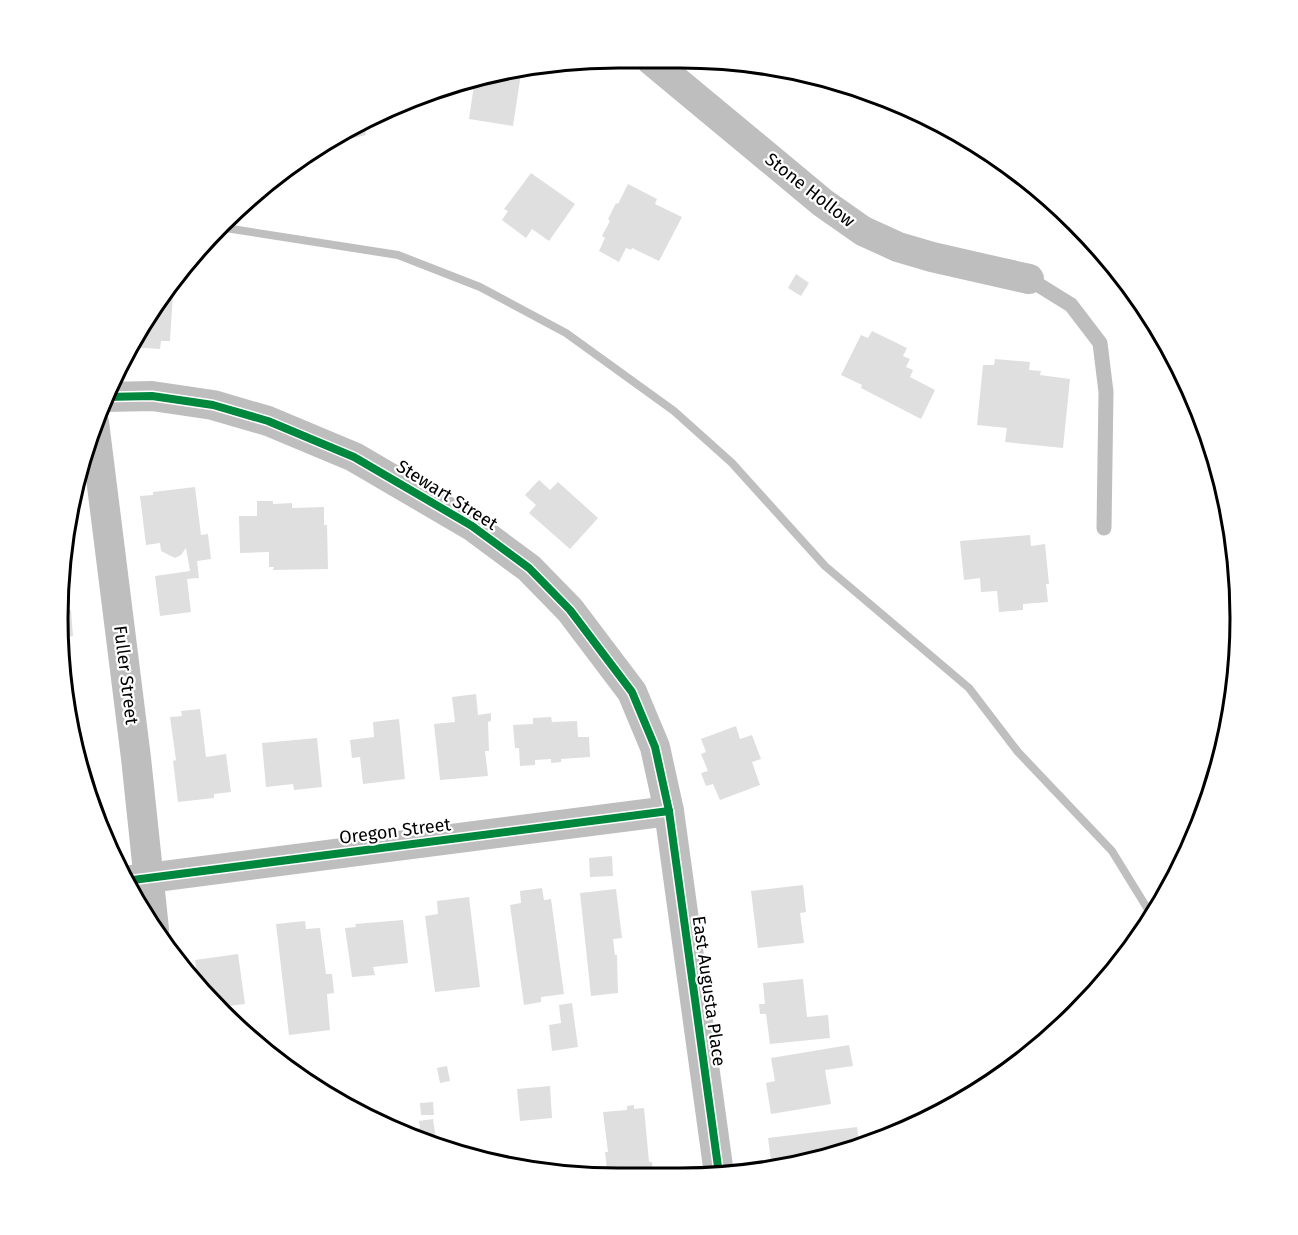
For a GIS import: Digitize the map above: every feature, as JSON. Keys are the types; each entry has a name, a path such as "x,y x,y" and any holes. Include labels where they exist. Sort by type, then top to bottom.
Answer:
{"street":[{"name":"Stone Hollow","path":"660,68 823,203 863,231 898,247 932,257 1029,279"},
{"name":"Stewart Street","path":"114,397 152,396 213,405 268,421 354,457 482,533 529,568 570,610 632,692 655,747 669,811"},
{"name":"Fuller Street","path":"97,442 135,746 136,880"},
{"name":"Oregon Street","path":"136,880 669,811"},
{"name":"East Augusta Place","path":"669,811 718,1166"}],"lane":[{"path":"1029,279 1071,305 1100,344 1106,392 1104,528"}],"building":[{"path":"521,76 513,126 469,119 474,86"},
{"path":"365,129 366,135 343,141"},
{"path":"531,173 575,204 549,241 532,229 526,238 502,220 508,211 504,209"},
{"path":"628,184 657,199 655,204 682,217 659,261 632,248 631,250 626,248 619,262 599,251 605,238 602,236 610,221 608,219"},
{"path":"796,274 809,283 801,296 788,288"},
{"path":"173,294 170,341 161,341 160,349 138,348"},
{"path":"872,331 907,348 903,356 910,359 906,367 913,370 910,377 935,390 921,419 841,375 861,335 868,338"},
{"path":"995,359 1030,362 1029,370 1041,371 1040,375 1070,379 1063,448 1005,442 1007,428 977,425 983,365 994,365"},
{"path":"539,480 550,490 558,482 598,518 570,549 529,513 536,505 525,495"},
{"path":"195,487 201,535 208,534 211,559 197,561 199,578 187,579 191,612 160,616 155,576 190,571 186,548 181,555 175,558 161,551 160,543 146,545 140,496 153,495 153,492"},
{"path":"257,501 273,501 273,504 292,503 292,508 324,507 324,525 327,525 328,569 273,570 274,567 269,567 269,552 240,553 239,516 257,516"},
{"path":"1030,535 1031,546 1045,544 1049,584 1046,584 1048,602 1023,604 1023,610 999,612 997,591 981,592 980,578 964,580 960,541"},
{"path":"68,610 71,610 73,636 69,637 68,618"},
{"path":"476,694 478,715 491,713 491,721 488,722 489,751 485,751 488,776 440,780 434,724 455,722 452,697"},
{"path":"200,709 206,757 226,754 231,792 214,794 214,798 178,802 173,761 176,760 170,717 182,716 181,711"},
{"path":"551,717 552,722 577,721 578,737 589,737 590,757 561,759 561,762 551,763 551,759 535,760 535,765 520,766 519,748 515,748 513,725 533,724 533,718"},
{"path":"399,719 405,779 363,784 360,757 352,758 350,740 374,737 373,722"},
{"path":"736,726 740,739 752,735 761,759 752,762 760,785 720,800 713,784 706,786 701,773 708,771 701,754 706,752 701,739"},
{"path":"317,738 322,787 294,790 293,784 266,787 262,743"},
{"path":"612,856 613,876 590,877 589,858"},
{"path":"803,885 806,912 800,913 804,943 758,948 751,891"},
{"path":"542,888 544,900 551,899 564,994 541,997 541,1002 524,1005 510,905 521,903 520,891"},
{"path":"616,889 622,938 613,939 615,955 617,955 618,993 591,996 580,893"},
{"path":"469,897 480,987 435,992 425,916 438,914 437,901"},
{"path":"403,920 408,963 373,967 375,975 352,977 345,928 356,927 355,924"},
{"path":"305,921 306,929 320,928 326,974 332,974 334,993 327,994 330,1030 289,1035 276,924"},
{"path":"238,954 245,1004 229,1006 196,971 195,960"},
{"path":"803,979 807,1017 828,1015 830,1038 770,1044 766,1014 760,1014 759,1004 765,1004 763,983"},
{"path":"572,1003 578,1047 552,1051 549,1025 561,1023 559,1005"},
{"path":"849,1045 853,1066 825,1070 831,1104 771,1114 766,1083 775,1081 771,1058"},
{"path":"447,1066 450,1081 440,1083 437,1068"},
{"path":"550,1086 552,1118 520,1121 517,1089"},
{"path":"433,1102 434,1115 421,1115 420,1103"},
{"path":"634,1105 634,1109 644,1108 649,1162 652,1162 652,1168 607,1167 605,1152 608,1152 603,1112 627,1110 627,1106"},
{"path":"433,1119 436,1136 415,1129 420,1128 419,1121"},
{"path":"857,1127 858,1137 823,1149 771,1160 768,1138"}],"waterway":[{"path":"229,229 398,255 480,287 566,333 674,411 732,463 825,566 969,688 1018,752 1112,851 1147,908"}],"cycle path":[{"path":"114,397 152,396 213,405 268,421 354,457 472,526 529,568 570,610 632,692 655,747 669,811 718,1166"},
{"path":"134,880 669,811"}]}
